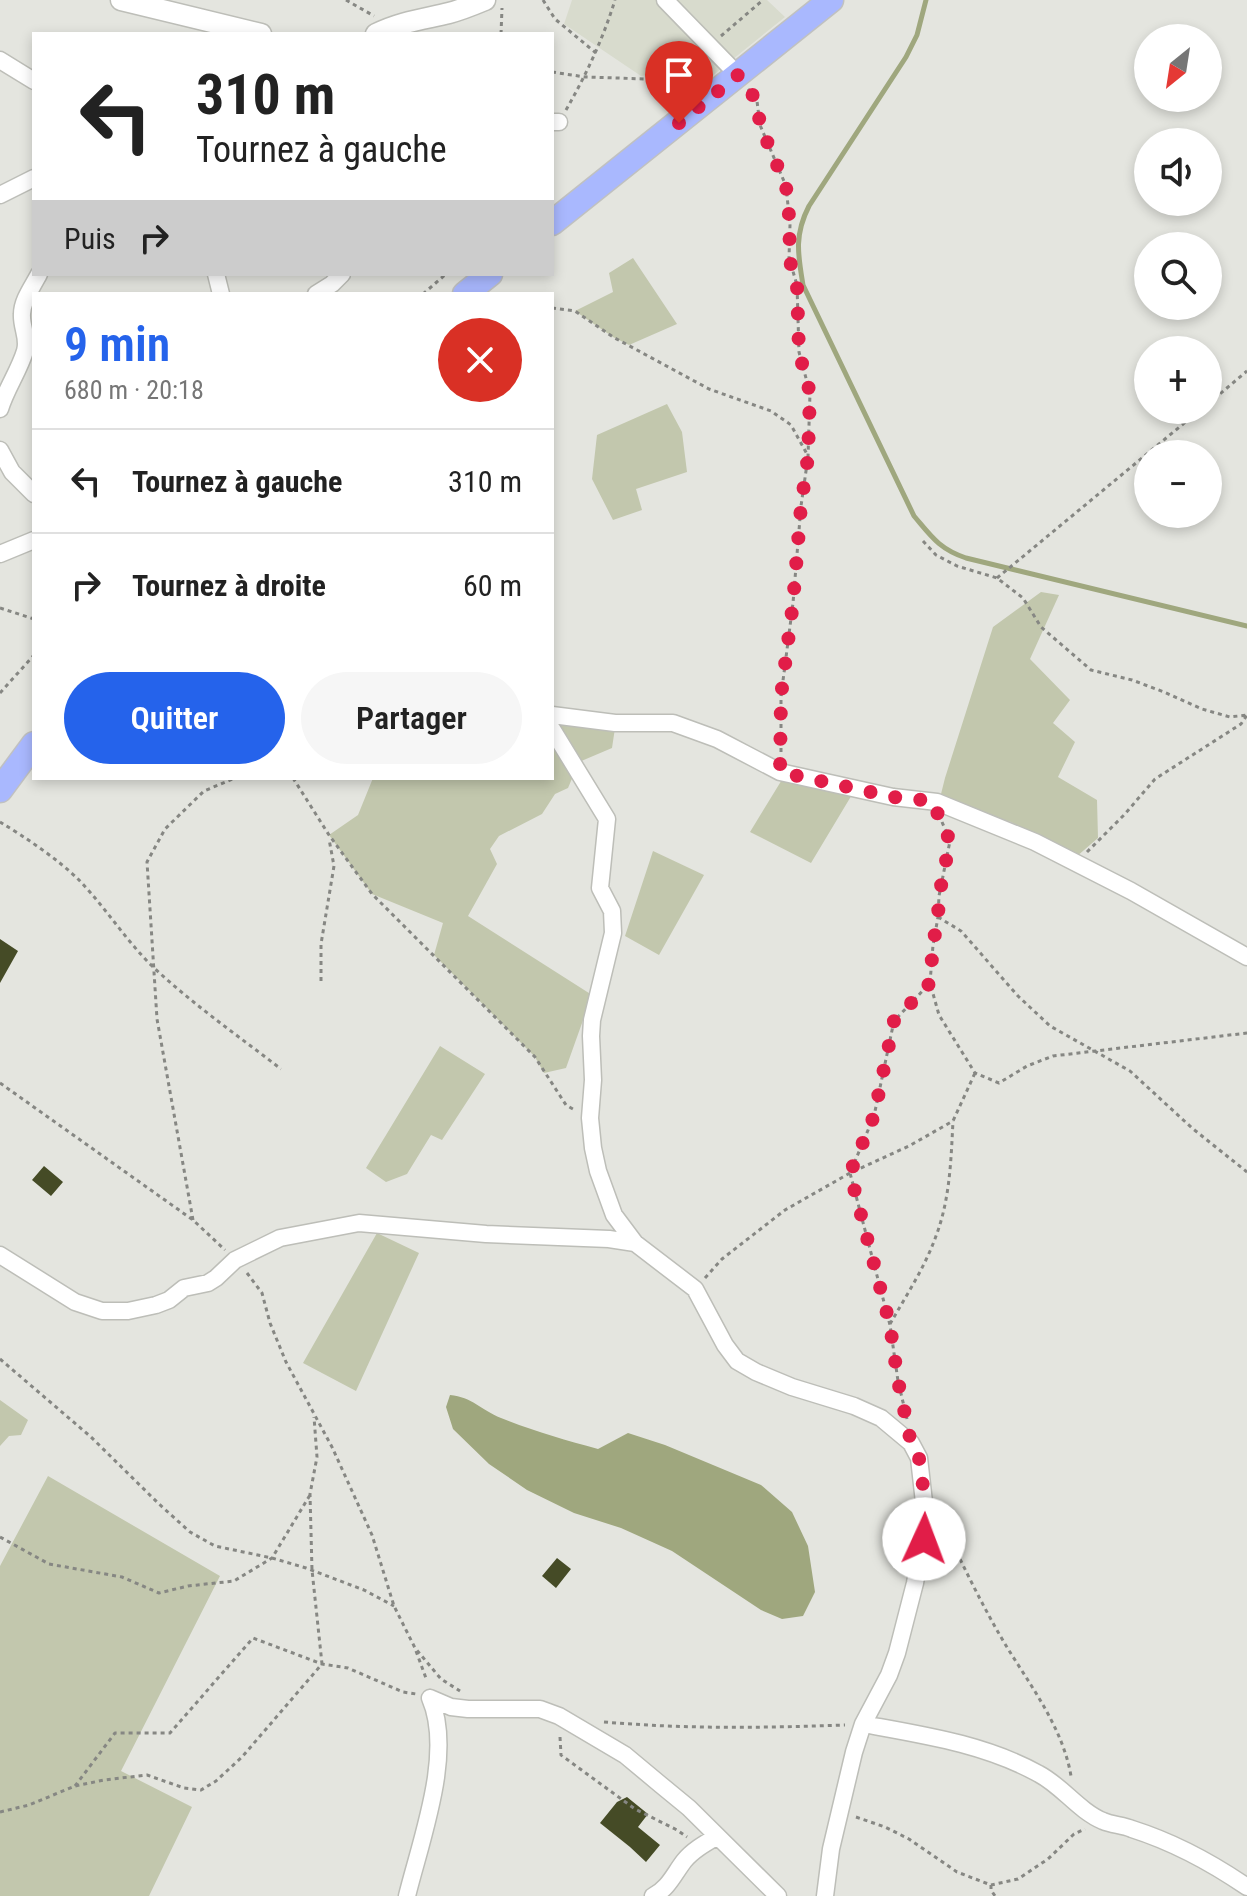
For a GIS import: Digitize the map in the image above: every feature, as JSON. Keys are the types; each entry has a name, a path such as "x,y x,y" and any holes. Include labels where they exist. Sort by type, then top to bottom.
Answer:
{"main road":[{"path":"554,221 831,0"},
{"path":"468,292 488,276"},
{"path":"0,790 32,747"}],"street":[{"path":"121,0 253,32"},
{"path":"384,30 448,14 485,0"},
{"path":"665,0 738,75"},
{"path":"0,60 32,80"},
{"path":"0,195 32,179"},
{"path":"0,409 24,352 26,333 21,312 38,276"},
{"path":"319,292 340,276"},
{"path":"0,450 12,472 32,492"},
{"path":"0,554 32,541"},
{"path":"554,715 615,723 673,723 717,739 780,772 893,797 932,801 1000,826 1076,863 1247,957"},
{"path":"554,732 607,819 600,888 612,911 613,933 592,1020 590,1118 593,1148 605,1195 614,1215 635,1243 695,1289 737,1361 792,1387 854,1406 881,1418 911,1443 919,1458 926,1520 915,1583 897,1653 863,1724 854,1752 831,1849 825,1896"},
{"path":"0,1255 75,1302 102,1311 128,1311 156,1305 169,1300 184,1288 208,1283 235,1260 280,1238 359,1223 635,1243"},
{"path":"430,1698 451,1707 540,1709 559,1716 625,1755 689,1808 778,1896"},
{"path":"407,1896 429,1811 438,1757 439,1726 430,1698"},
{"path":"863,1724 970,1746 1005,1757 1043,1775 1088,1813 1183,1850 1247,1887"},
{"path":"657,1895 684,1860 716,1837"}],"path":[{"path":"346,0 384,30"},
{"path":"501,32 503,0"},
{"path":"543,0 555,19 596,53"},
{"path":"556,122 585,77 615,0"},
{"path":"554,72 585,77 647,79 682,73 763,0"},
{"path":"738,75 757,101 760,125 786,186 789,258 797,285 799,352 810,393 808,457 781,696 780,772"},
{"path":"425,292 444,276"},
{"path":"554,308 575,311 613,337 709,389 771,411 791,425 808,457"},
{"path":"1222,392 1247,371"},
{"path":"997,578 1183,424"},
{"path":"923,541 936,555 957,566 997,578 1023,598 1041,627 1091,670 1132,680 1202,709 1230,717 1247,715"},
{"path":"0,608 32,618"},
{"path":"0,693 32,657"},
{"path":"1076,863 1155,779 1241,724 1247,715"},
{"path":"193,1220 157,1019 147,862 165,829 204,791 230,780"},
{"path":"294,780 372,894 535,1057 566,1105 590,1118"},
{"path":"932,801 950,841 939,896 930,983 939,1015 975,1073 999,1083 1027,1066 1053,1056 1247,1033"},
{"path":"0,822 22,835 77,878 154,967 281,1069"},
{"path":"321,981 321,944 334,866 329,835"},
{"path":"938,917 961,931 1018,996 1050,1026 1130,1071 1192,1128 1247,1172"},
{"path":"911,1443 890,1325 850,1173 874,1116 894,1021 930,983"},
{"path":"890,1325 937,1235 950,1180 953,1121 975,1073"},
{"path":"0,1083 193,1220 256,1282 286,1362 332,1447 372,1535 394,1606 415,1648 430,1698 403,1692 348,1668 322,1664 253,1638 170,1733 115,1733 75,1786"},
{"path":"695,1289 722,1259 785,1210 953,1121"},
{"path":"0,1359 91,1437 190,1532 215,1546 312,1570 364,1590 394,1606"},
{"path":"0,1812 29,1805 75,1786 147,1775 184,1788 201,1790 242,1757 322,1664 312,1570 310,1494 317,1457 314,1414"},
{"path":"0,1537 49,1564 122,1577 159,1593 234,1581 272,1558 310,1494"},
{"path":"942,1522 1003,1641 1049,1716 1069,1762 1076,1801"},
{"path":"415,1648 441,1679 492,1709"},
{"path":"559,1716 561,1755 635,1809 677,1830 700,1847"},
{"path":"592,1721 729,1728 863,1724"},
{"path":"841,1811 885,1827 909,1839 957,1872 991,1885 1018,1879 1048,1859 1074,1834 1103,1821"},
{"path":"991,1885 995,1896"}],"shaded area":[{"path":"572,0 767,0 785,17 696,89 676,70 641,76 564,24"},
{"path":"633,258 677,324 629,345 575,311 613,292 609,273"},
{"path":"667,404 682,432 687,472 636,489 642,510 613,520 592,479 597,435"},
{"path":"1041,592 1059,595 1030,659 1070,700 1053,723 1075,742 1058,777 1097,800 1098,838 1076,857 1011,822 939,802 993,627"},
{"path":"554,720 615,728 612,748 579,762 568,788 555,794 542,814 499,836 490,849 497,864 468,916 592,995 566,1068 544,1073 535,1057 434,955 443,923 372,894 329,835 358,815 372,780 554,780"},
{"path":"783,778 853,793 811,863 750,832"},
{"path":"653,851 704,875 659,955 625,936"},
{"path":"440,1046 485,1074 442,1140 431,1135 407,1174 386,1182 366,1168"},
{"path":"377,1233 419,1253 356,1391 303,1363"},
{"path":"450,1395 464,1398 513,1423 598,1449 628,1433 761,1485 792,1512 808,1546 815,1592 803,1616 782,1619 761,1610 672,1551 621,1528 574,1513 527,1490 489,1464 453,1429 446,1407"},
{"path":"0,1400 28,1420 21,1435 9,1436 0,1446"},
{"path":"48,1476 220,1576 121,1771 192,1807 149,1896 0,1896 0,1566"}],"building":[{"path":"0,939 18,951 0,983"},
{"path":"44,1166 63,1182 51,1196 32,1180"},
{"path":"557,1558 571,1569 556,1588 542,1576"},
{"path":"627,1797 648,1814 638,1827 660,1845 646,1862 600,1823 617,1802"}],"waterway":[{"path":"926,0 917,35 906,57 809,206 798,245 803,285 914,516 942,546 966,558 1247,626"}],"route":[{"path":"679,123 738,75 757,101 760,125 786,186 789,258 797,285 799,352 810,393 810,417 781,696 780,772 893,797 932,801 950,841 939,896 930,983 894,1021 874,1116 850,1173 890,1325 911,1443 919,1458 925,1500 924,1539"}]}
